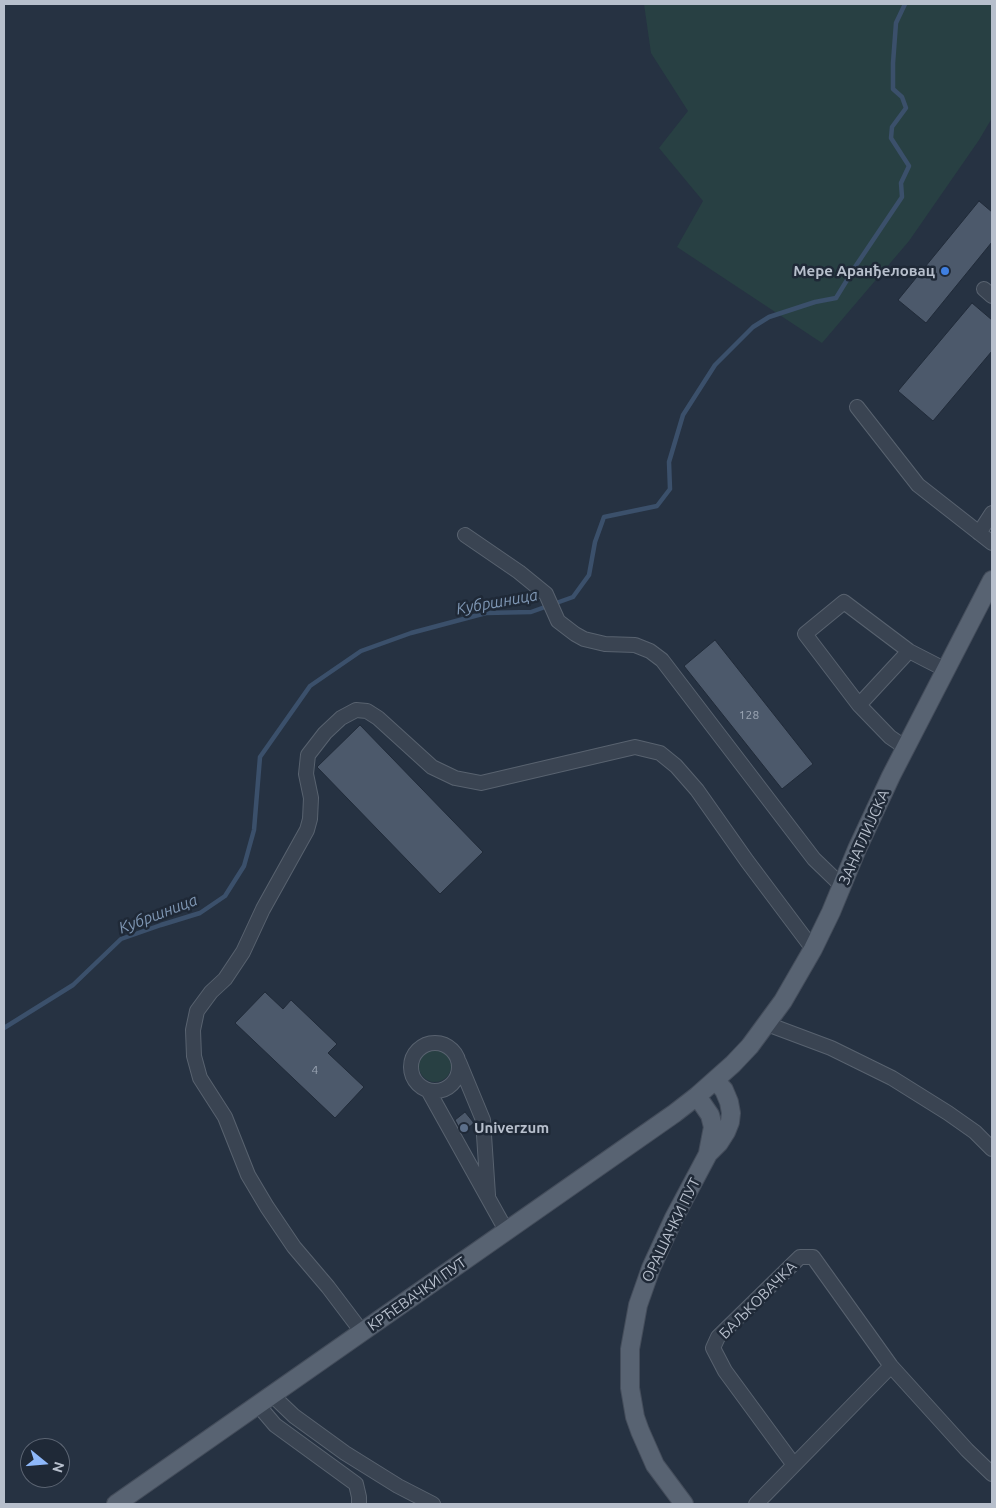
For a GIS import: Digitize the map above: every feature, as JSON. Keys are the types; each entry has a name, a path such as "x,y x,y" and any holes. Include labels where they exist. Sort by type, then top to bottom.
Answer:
{"main road":[{"name":"ЗАНАТЛИЈСКА","path":"715,1080 750,1046 767,1024 783,1001 813,949 906,748 992,580"},
{"name":"КРЋЕВАЧКИ ПУТ","path":"116,1504 507,1232 696,1096 715,1080"},
{"path":"708,1154 719,1143 730,1122 729,1102 724,1090 715,1080"},
{"path":"696,1096 710,1115 713,1127 708,1154"},
{"name":"ОРАШАЧКИ ПУТ","path":"684,1504 655,1465 640,1431 630,1388 630,1350 638,1305 648,1272 708,1154"}],"street":[{"path":"857,407 918,485 992,543"},
{"path":"979,533 992,513"},
{"path":"465,535 519,572 546,594 558,621 566,628 584,639 605,644 635,645 650,651 662,660 814,859 842,886"},
{"path":"906,748 890,738 859,705 805,634 844,602 909,651 946,670"},
{"path":"859,705 909,651"},
{"path":"362,1332 328,1287 294,1247 248,1175 225,1117 200,1078 194,1056 193,1030 197,1011 225,979 243,952 267,902 307,830 310,819 311,798 306,774 308,754 325,733 341,718 356,710 367,711 378,718 432,767 455,778 480,783 635,747 660,754 676,766 697,790 813,949"},
{"path":"767,1024 831,1048 892,1078 975,1132 992,1149"},
{"path":"459,1061 457,1078 445,1089 437,1091 428,1090 416,1082 411,1067 415,1053 427,1044 442,1044 450,1047 456,1054 459,1061 483,1120 488,1199"},
{"path":"428,1090 507,1232"},
{"name":"БАЉКОВАЧКА","path":"794,1465 725,1371 713,1348 718,1336 800,1257 814,1257 891,1366 967,1450 992,1474"},
{"path":"756,1504 891,1366"},
{"path":"265,1400 275,1425 356,1484 359,1504"},
{"path":"265,1400 294,1416 346,1453 398,1486 433,1504"}],"green space":[{"path":"644,4 992,4 992,118 979,140 909,241 822,343 677,247 703,201 659,148 688,111 651,53"},
{"path":"435,1050 441,1051 446,1055 450,1060 450,1072 446,1077 441,1081 435,1082 429,1081 424,1077 420,1072 419,1066 420,1060 424,1055 429,1051"}],"building":[{"name":"Мере Аранђеловац","path":"979,201 992,212 992,242 926,323 898,300"},
{"path":"972,303 992,320 992,351 933,421 898,391"},
{"path":"715,640 813,764 782,789 684,666"},
{"path":"360,725 483,852 440,894 317,767"},
{"path":"265,992 283,1009 291,1000 337,1044 328,1053 364,1087 335,1118 235,1023"},
{"path":"465,1112 474,1123 462,1133 455,1120"}],"waterway":[{"name":"Кубршница","path":"4,1028 73,985 121,939 200,913 225,896 244,866 254,830 260,757 310,686 361,651 411,633 486,613 531,612 573,597 589,575 595,542 604,517 657,506 670,489 669,462 683,415 715,365 753,327 769,317 815,302 836,298 902,197 901,183 909,166 891,138 892,127 906,108 902,97 893,89 896,23 905,4"}],"place":[{"name":"Мере Аранђеловац","path":"945,271"},
{"name":"Univerzum","path":"464,1128"}]}
